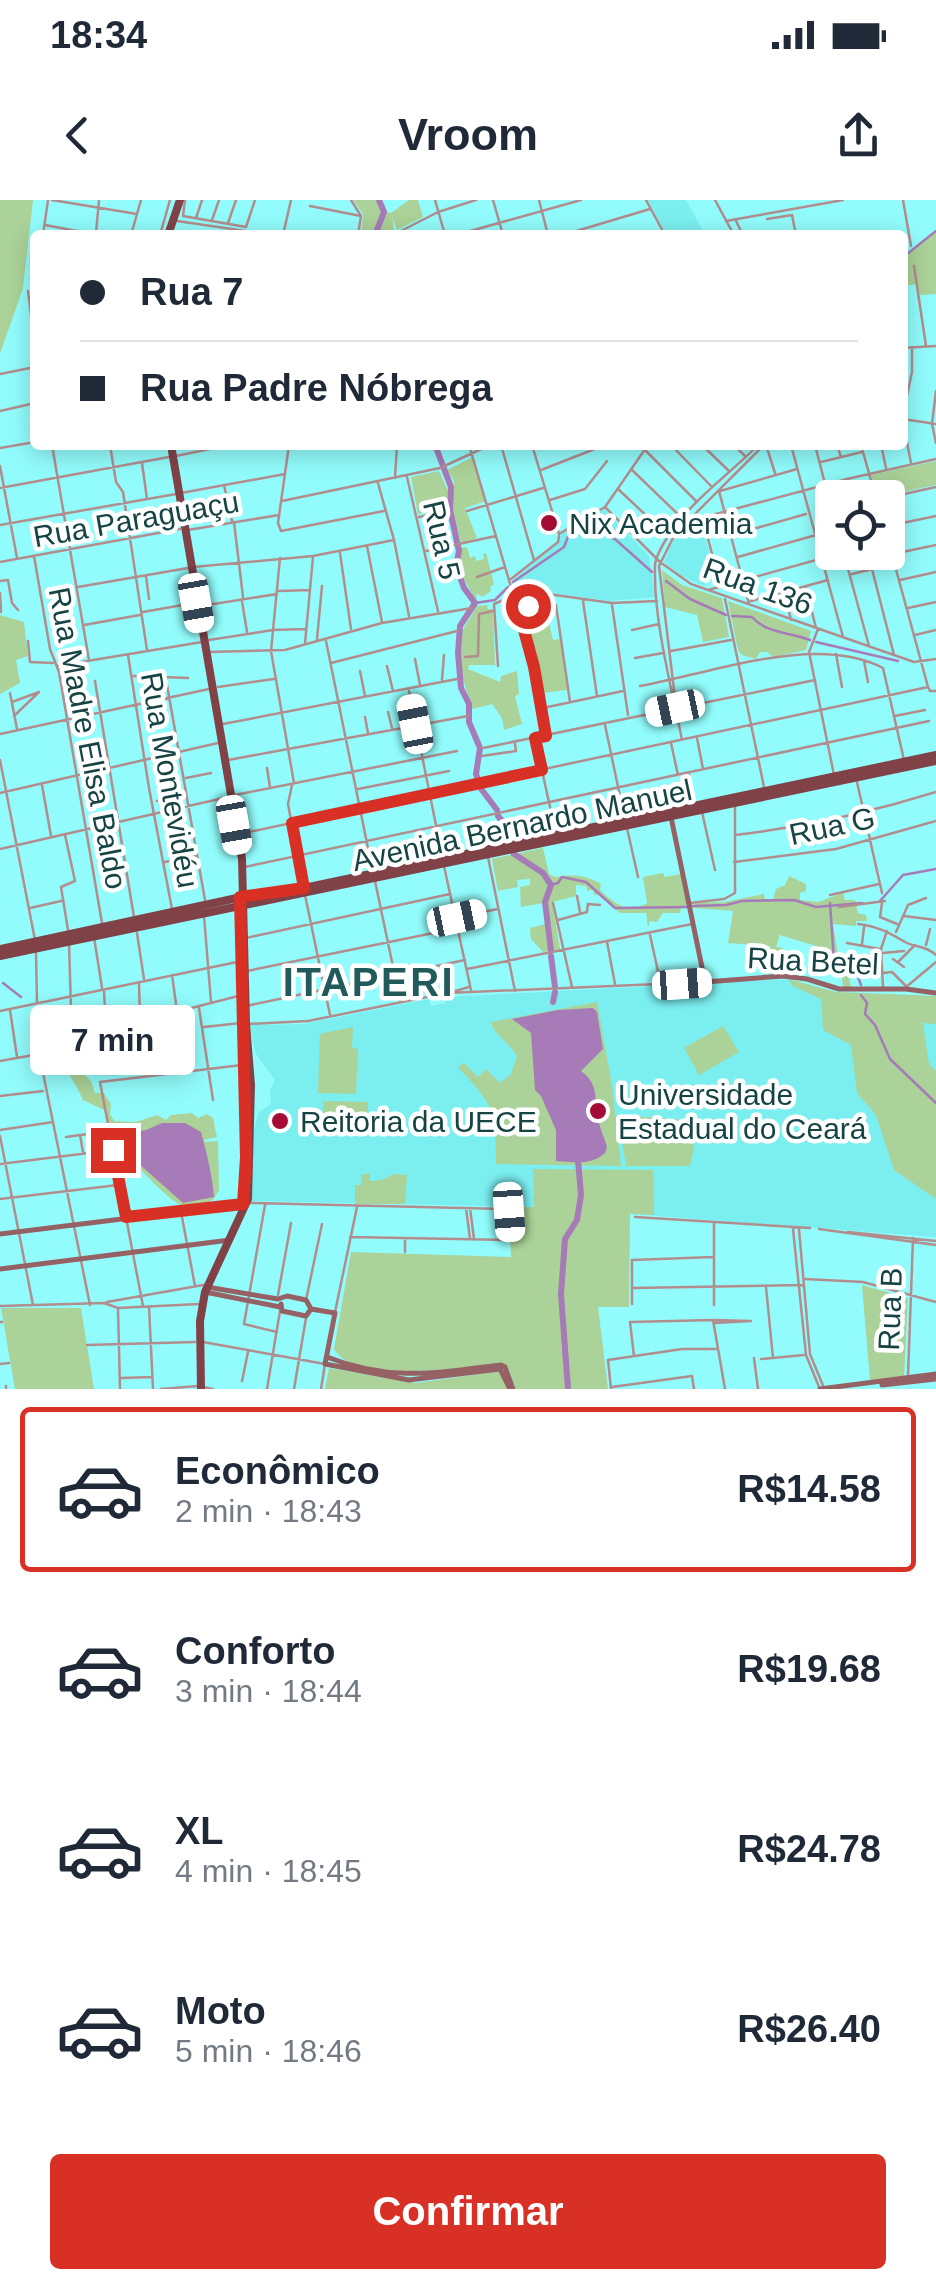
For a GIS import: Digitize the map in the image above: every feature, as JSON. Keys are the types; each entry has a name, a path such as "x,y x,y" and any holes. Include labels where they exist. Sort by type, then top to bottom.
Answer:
{"main road":[{"path":"166,230 178,202"},
{"path":"171,450 243,867 244,1024 252,1116 245,1204 203,1288 199,1304 200,1388"},
{"path":"204,641 240,861 244,1006"},
{"name":"Avenida Bernardo Manuel","path":"626,824 671,818 698,808 734,804 856,778 904,762 936,758"},
{"name":"Avenida Bernardo Manuel","path":"0,950 241,900 488,855 834,776 936,758"},
{"name":"Avenida Bernardo Manuel","path":"467,857 556,835 601,829"},
{"name":"Avenida Bernardo Manuel","path":"69,937 94,935 173,912 205,908"},
{"path":"245,1204 247,1063"},
{"path":"244,1099 252,1116"},
{"path":"198,1342 203,1288"}],"street":[{"path":"44,230 50,200 137,214"},
{"path":"97,230 99,200"},
{"path":"132,230 141,200"},
{"path":"196,219 202,200"},
{"path":"211,224 219,200"},
{"path":"228,224 236,200"},
{"path":"246,229 255,200"},
{"path":"285,230 292,200"},
{"path":"351,200 361,216 359,230"},
{"path":"435,200 443,230"},
{"path":"404,230 438,212 476,200"},
{"path":"493,200 502,230"},
{"path":"538,200 547,230"},
{"path":"481,230 581,200"},
{"path":"646,200 661,230"},
{"path":"715,200 731,230"},
{"path":"789,200 791,210"},
{"path":"726,221 843,200"},
{"path":"903,200 911,246"},
{"path":"178,202 182,216 251,230"},
{"path":"166,230 178,202"},
{"path":"310,206 361,216"},
{"path":"579,230 650,208"},
{"path":"768,220 792,215 795,230"},
{"path":"171,220 246,229"},
{"path":"735,220 740,230"},
{"path":"45,225 71,230"},
{"path":"914,266 926,346"},
{"path":"28,291 30,303"},
{"path":"908,348 936,346"},
{"path":"908,391 912,348"},
{"path":"0,374 30,368"},
{"path":"936,391 936,443"},
{"path":"0,411 30,405"},
{"path":"908,420 934,424"},
{"path":"0,448 30,443"},
{"path":"908,446 912,464"},
{"path":"53,450 88,661"},
{"path":"111,450 124,503 148,652"},
{"path":"2,487 205,450"},
{"path":"288,450 279,515 278,528 282,532 384,512"},
{"path":"395,478 398,450"},
{"path":"471,450 518,608 546,736"},
{"path":"282,501 440,468 481,450"},
{"path":"502,450 534,560"},
{"path":"510,580 558,542 534,450"},
{"path":"540,471 592,450"},
{"path":"558,534 605,507 644,450 698,503"},
{"path":"676,450 717,490 749,604 828,580"},
{"path":"707,450 732,474"},
{"path":"739,450 746,457"},
{"path":"682,740 660,601 658,560 668,536 753,450"},
{"path":"732,474 759,450"},
{"path":"767,450 775,474"},
{"path":"792,450 815,531"},
{"path":"816,450 824,480"},
{"path":"839,450 840,457"},
{"path":"882,450 886,469"},
{"path":"820,462 863,452 871,480"},
{"path":"841,480 936,459"},
{"path":"549,500 585,489 607,461"},
{"path":"142,462 147,499"},
{"path":"0,466 17,559"},
{"path":"717,490 797,468"},
{"path":"631,470 684,521"},
{"path":"0,525 285,474"},
{"name":"Rua 5","path":"407,476 438,613"},
{"path":"377,482 394,540 409,618"},
{"path":"224,486 240,560 248,633"},
{"path":"468,510 545,487"},
{"path":"905,494 936,487"},
{"path":"618,488 668,536"},
{"path":"684,521 815,488"},
{"path":"658,560 698,503 708,498"},
{"name":"Rua 136","path":"605,507 680,578 725,598 922,662"},
{"path":"417,518 447,512"},
{"path":"731,536 810,513"},
{"name":"Rua Paraguaçu","path":"0,562 279,515"},
{"path":"905,522 936,516"},
{"path":"702,518 720,586"},
{"path":"737,557 815,535"},
{"path":"426,551 497,536"},
{"path":"77,588 240,560 312,556 394,540"},
{"path":"905,551 936,545"},
{"path":"367,546 382,623"},
{"path":"339,551 352,631"},
{"name":"Rua Madre Elisa Baldo","path":"34,556 68,720 103,927"},
{"path":"304,646 312,556"},
{"path":"280,558 271,651 293,783 288,804 330,1016"},
{"path":"706,590 815,561"},
{"path":"477,578 506,566"},
{"path":"825,570 843,637"},
{"path":"849,570 869,646"},
{"path":"851,575 868,570"},
{"path":"872,570 894,655"},
{"path":"896,570 929,689"},
{"path":"899,580 936,572"},
{"path":"146,575 149,599"},
{"path":"0,581 9,582 11,600 18,610"},
{"path":"317,642 322,586"},
{"path":"806,587 817,629 809,652 834,776"},
{"path":"83,625 197,604 310,590"},
{"path":"0,594 1,612"},
{"path":"498,666 496,602 514,596 548,594 612,603 660,601"},
{"path":"784,594 791,620"},
{"path":"725,598 765,791"},
{"path":"583,599 597,696"},
{"path":"906,608 936,602"},
{"path":"612,603 629,718"},
{"path":"518,608 556,605 570,702"},
{"path":"208,652 304,646 382,623 472,608"},
{"path":"465,657 478,655 479,614 494,611"},
{"path":"632,630 664,624"},
{"path":"28,640 30,662 55,665 248,633 306,629"},
{"path":"914,635 936,630"},
{"path":"330,663 457,631"},
{"path":"326,640 400,1001"},
{"path":"635,658 733,640"},
{"path":"640,686 809,652 835,652 863,659 881,666 904,762"},
{"path":"835,652 842,687"},
{"name":"Rua Montevidéu","path":"128,654 173,912"},
{"path":"442,682 444,655"},
{"path":"415,658 420,687"},
{"path":"863,659 868,682"},
{"path":"922,662 936,659"},
{"path":"388,666 393,692"},
{"path":"360,671 365,698"},
{"path":"132,676 188,678"},
{"path":"0,734 212,688 276,679"},
{"path":"220,725 457,679"},
{"path":"483,748 814,680"},
{"path":"95,682 135,923 142,981 140,1023"},
{"path":"167,685 198,856 211,1004"},
{"path":"409,690 472,993"},
{"path":"542,708 625,690"},
{"path":"238,834 889,696 936,691"},
{"path":"12,702 39,692 14,716"},
{"path":"10,694 17,730"},
{"path":"894,716 925,710"},
{"path":"388,712 392,729"},
{"path":"365,716 369,734"},
{"path":"226,761 468,716"},
{"path":"243,867 929,721"},
{"path":"605,724 638,878"},
{"path":"697,736 703,769"},
{"path":"535,738 556,835"},
{"path":"482,756 516,751 514,742"},
{"path":"671,742 678,775"},
{"path":"0,792 220,743"},
{"path":"0,849 231,796 457,751"},
{"path":"0,760 35,945 36,1003"},
{"path":"268,768 271,788"},
{"path":"356,790 450,771"},
{"path":"184,778 211,773"},
{"path":"688,773 715,870"},
{"path":"856,778 882,893"},
{"path":"42,784 52,838"},
{"path":"734,834 808,826 936,792"},
{"path":"157,801 188,794"},
{"path":"690,903 724,899 736,890 734,804"},
{"path":"671,818 705,982"},
{"name":"Rua G","path":"734,862 817,853 936,821"},
{"path":"65,835 74,883 61,887 69,937 72,1041"},
{"path":"488,855 515,991"},
{"path":"164,862 198,856"},
{"path":"830,895 880,884"},
{"path":"244,938 450,894"},
{"path":"577,896 581,914"},
{"path":"896,933 908,905 926,898"},
{"path":"29,908 63,900"},
{"path":"839,907 883,902 881,918 898,924"},
{"path":"553,903 572,989"},
{"path":"557,920 587,912 589,904 600,904"},
{"path":"456,918 498,909"},
{"path":"902,916 936,920"},
{"path":"467,970 694,924"},
{"path":"858,924 896,933 905,942 925,946 936,954"},
{"path":"862,946 864,924"},
{"path":"245,972 458,928"},
{"path":"925,946 930,929"},
{"path":"883,988 881,951 888,930"},
{"path":"650,933 660,985"},
{"path":"94,935 106,1030"},
{"path":"607,941 615,986"},
{"path":"847,943 881,951 906,951"},
{"path":"904,968 896,961 916,944"},
{"path":"244,1006 464,960"},
{"path":"0,1011 242,962"},
{"path":"882,973 892,972 906,987 936,962"},
{"path":"172,974 177,1012"},
{"name":"Rua Betel","path":"447,993 784,976 839,989 906,987 936,992"},
{"name":"Rua Betel","path":"202,1027 302,1022 470,986"},
{"path":"0,1061 242,995"},
{"path":"198,1007 214,1100"},
{"path":"9,1009 18,1059"},
{"path":"38,1053 90,1305"},
{"path":"143,1306 100,1082 247,1063"},
{"path":"0,1096 45,1090"},
{"path":"0,1130 52,1122"},
{"path":"66,1137 94,1133"},
{"path":"80,1135 84,1153"},
{"path":"0,1136 34,1306"},
{"path":"3,1164 113,1150"},
{"path":"0,1199 120,1184"},
{"path":"265,1204 244,1324 277,1332"},
{"path":"0,1234 180,1210 265,1204 507,1210 510,1241 350,1237"},
{"path":"321,1389 357,1206"},
{"path":"468,1208 472,1240"},
{"path":"180,1210 187,1246 203,1288"},
{"path":"635,1217 810,1228"},
{"path":"714,1222 714,1305"},
{"path":"266,1389 291,1223"},
{"path":"311,1309 306,1300 322,1224"},
{"path":"796,1227 808,1355 822,1389 908,1380"},
{"path":"819,1229 936,1243"},
{"path":"404,1252 405,1238"},
{"path":"0,1269 228,1240"},
{"name":"Rua B","path":"908,1380 912,1240"},
{"path":"632,1304 632,1260 714,1257"},
{"path":"632,1288 862,1282 936,1302"},
{"path":"766,1286 774,1358"},
{"path":"0,1306 90,1305 203,1288 280,1304 287,1314 306,1316"},
{"path":"280,1304 287,1296 306,1300"},
{"path":"104,1302 118,1308 199,1304"},
{"path":"149,1306 153,1389"},
{"path":"118,1308 120,1389"},
{"path":"311,1309 335,1313"},
{"path":"294,1389 306,1316 311,1309"},
{"path":"634,1356 630,1322 751,1321 714,1322"},
{"path":"714,1322 725,1389"},
{"path":"87,1345 198,1342 326,1360 409,1380 500,1369 511,1389"},
{"path":"694,1389 692,1376 611,1388 608,1360 682,1349 718,1349"},
{"path":"242,1381 248,1350"},
{"path":"762,1359 808,1355"},
{"path":"754,1358 758,1389"},
{"path":"0,1364 9,1362"},
{"path":"849,1389 936,1376"},
{"path":"119,1378 152,1377"},
{"path":"161,1389 212,1389"}],"shaded area":[{"path":"648,200 686,200 702,230 664,230"},
{"path":"604,509 649,556 655,597 610,601 545,592 517,595 513,580 559,542 561,534"},
{"path":"701,523 714,569 702,572 706,587 664,562 674,539 684,528"},
{"name":"Universidade Estadual do Ceará","path":"788,979 836,992 936,996 936,1237 539,1207 251,1201 252,1139 258,1113 271,1104 270,1091 275,1080 256,1054 249,1025 304,1024 429,999 431,1006 445,1003 444,997"},
{"path":"593,1008 603,1049 581,1071 594,1088 607,1147 605,1153 588,1162 556,1161 556,1130 535,1090 531,1033 512,1019"},
{"path":"143,1044 147,1074 103,1076 100,1048"},
{"path":"162,1123 185,1123 201,1132 214,1197 183,1203 138,1163 115,1134 146,1130"}],"green space":[{"path":"0,200 33,200 23,288 0,354"},
{"path":"353,200 381,200 386,212 391,213 409,200 418,200 423,217 397,230 392,217 394,230 361,230 363,214"},
{"path":"936,231 936,294 920,295 917,284 908,285 908,254"},
{"path":"473,457 486,501 465,508 477,538 461,543 452,509 454,481 447,470"},
{"path":"936,461 936,485 905,491 905,480 873,480 871,475"},
{"path":"439,471 448,491 447,508 418,514 411,477"},
{"path":"467,547 470,558 475,556 476,561 484,559 486,553 494,584 482,597 477,593 476,601 458,568 460,548"},
{"path":"662,570 682,585 722,598 729,637 703,642 697,615 665,607"},
{"path":"728,601 811,631 806,650 773,657 760,652 756,659 742,655"},
{"path":"477,606 493,609 495,665 469,665 468,669 500,682 501,676 517,671 519,694 515,696 522,724 504,730 502,718 492,704 472,709 461,672 461,633"},
{"path":"547,614 553,640 560,639 567,690 542,693 523,617"},
{"path":"0,615 24,622 28,656 16,660 20,683 0,694"},
{"path":"543,848 549,874 595,881 601,884 600,890 627,908 647,903 643,877 681,874 687,905 681,907 680,913 663,913 657,922 650,921 648,927 646,913 620,913 594,895 593,890 576,885 576,896 552,902 560,949 543,952 531,939 530,928 546,924 543,903 521,907 520,887 530,885 530,879 517,880 518,887 498,891 492,859"},
{"path":"789,876 806,884 800,900 818,902 843,893 845,900 855,900 858,913 866,915 867,921 856,921 856,926 833,924 839,962 854,966 849,977 851,987 843,987 841,968 838,970 827,956 816,952 816,946 780,935 776,947 783,948 778,974 771,974 770,946 728,943 733,911 693,908 695,903 764,894 765,899 773,899 776,889 785,885"},
{"path":"788,979 836,992 936,996 936,1024 923,1023 929,1064 936,1071 936,1199 894,1170 876,1115 857,1093 851,1045 823,1030 821,999 793,986"},
{"path":"597,1002 621,1166 496,1164 491,1110 458,1067 464,1063 478,1077 486,1069 500,1083 511,1074 517,1056 491,1022"},
{"path":"723,1026 739,1052 699,1075 684,1048"},
{"path":"353,1027 352,1048 358,1049 356,1094 318,1093 320,1034"},
{"path":"61,1046 92,1083 95,1093 104,1093 114,1121 136,1122 157,1115 166,1120 171,1115 192,1113 198,1118 207,1114 213,1118 217,1137 204,1140 218,1141 219,1190 214,1199 182,1205 156,1185 111,1134 104,1110 83,1100 67,1072 53,1060 49,1050"},
{"path":"323,1101 368,1102 368,1125 353,1126 352,1133 333,1132 324,1127"},
{"path":"618,1115 686,1120 694,1147 690,1166 626,1166"},
{"path":"533,1169 653,1170 654,1215 630,1214 629,1307 598,1307 608,1389 516,1389 508,1369 501,1363 412,1371 363,1367 345,1360 334,1349 351,1252 511,1257 509,1207 534,1207"},
{"path":"361,1174 370,1174 370,1181 392,1174 407,1175 405,1204 355,1204 355,1185 361,1185"},
{"path":"862,1285 908,1298 904,1377 870,1381"},
{"path":"1,1308 81,1308 94,1389 15,1389"},
{"path":"329,1368 416,1383 501,1371 508,1389 325,1389"}],"waterway":[{"path":"377,230 384,212 379,200"},
{"path":"908,253 936,231"},
{"path":"437,450 451,487 450,510 459,551 456,566 475,603 460,626 458,653 461,688 480,748 478,780"},
{"path":"513,582 564,547 569,534 585,524 616,540 652,572"},
{"path":"666,581 690,599 726,615"},
{"path":"475,603 495,600 508,587"},
{"path":"732,616 752,617 772,630 810,640"},
{"path":"816,642 898,661"},
{"path":"479,786 497,810"},
{"path":"498,816 511,832 512,840"},
{"path":"514,854 543,873 551,885 545,902 551,951"},
{"path":"880,901 903,875 936,869"},
{"path":"551,885 562,877 586,882 615,908 687,907"},
{"path":"692,906 794,900 816,907 862,903"},
{"path":"830,903 834,961 856,972 861,985"},
{"path":"551,956 555,987"},
{"path":"3,983 21,997"},
{"path":"553,1002 555,992"},
{"path":"861,995 867,1003 865,1014 875,1025 890,1059 936,1103"},
{"path":"55,1050 64,1068"},
{"path":"568,1389 561,1294 565,1239 577,1220 581,1195 578,1160"}],"place":[{"name":"Nix Academia","path":"549,523"},
{"name":"Universidade Estadual do Ceará","path":"598,1111"},
{"name":"Reitoria da UECE","path":"280,1121"}],"district":[{"name":"ITAPERI","path":"369,982"}],"route":[{"path":"113,1150 126,1217 243,1204 246,1157 240,897 304,888 292,823 542,770 535,738 546,736 534,667 518,608 528,606"}]}
